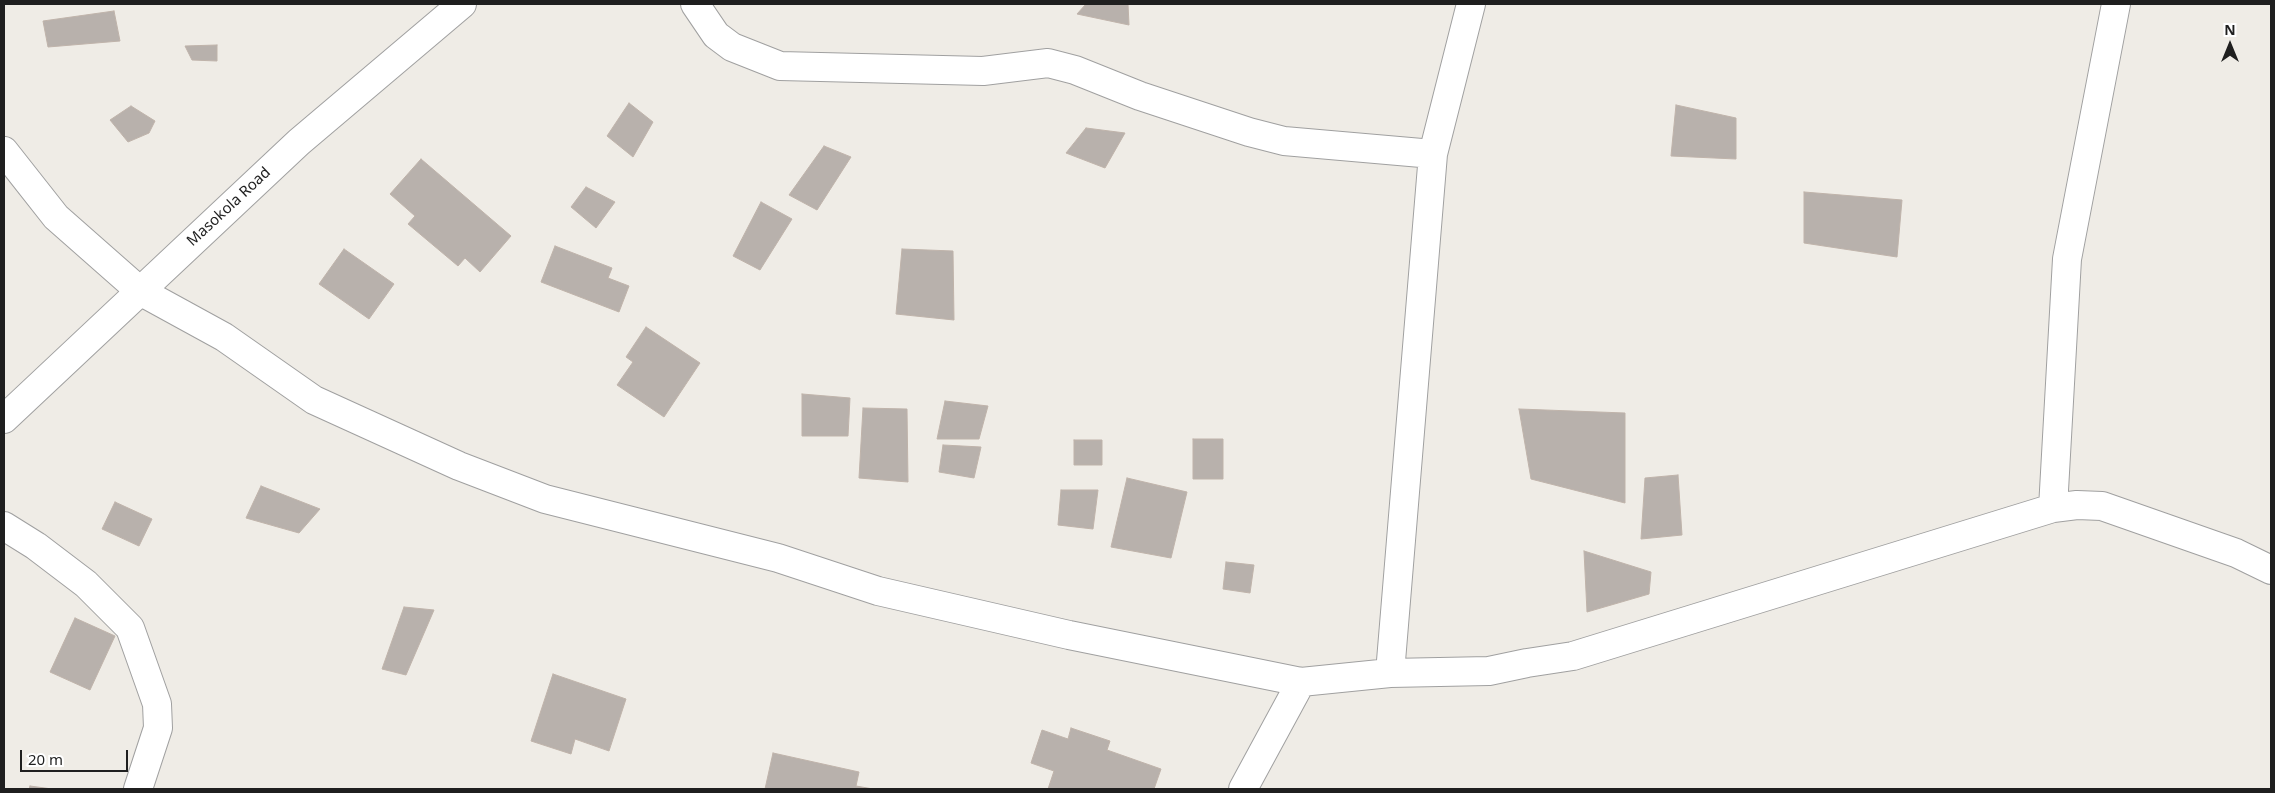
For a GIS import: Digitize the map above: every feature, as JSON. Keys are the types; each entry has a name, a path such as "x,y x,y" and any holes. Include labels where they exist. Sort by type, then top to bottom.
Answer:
{"street":[{"name":"Masokola Road","path":"4,419 299,142 462,4"},
{"path":"695,4 716,35 732,47 780,66 983,71 1048,63 1075,70 1140,96 1275,139 1433,154"},
{"path":"1390,673 1433,154 1471,4"},
{"path":"2053,508 2067,259 2116,4"},
{"path":"4,151 56,217 140,291 224,337 314,400 460,466 545,499 778,558 878,591 1069,635 1301,682 1390,673 1489,671 1527,662 1573,656 2053,508 2076,505 2102,506 2236,553 2271,570"},
{"path":"4,526 36,546 86,584 130,628 157,704 158,728 138,789"},
{"path":"1243,789 1301,682"}],"building":[{"path":"1086,4 1128,4 1129,25 1077,14"},
{"path":"114,11 120,41 48,47 43,21"},
{"path":"217,45 217,61 192,60 185,46"},
{"path":"629,103 653,122 633,157 607,136"},
{"path":"1676,105 1736,118 1736,159 1671,156"},
{"path":"131,106 155,121 149,133 128,142 110,120"},
{"path":"1086,128 1125,133 1105,168 1066,153"},
{"path":"824,146 851,157 817,210 789,195"},
{"path":"421,159 511,236 480,272 465,258 458,266 408,224 415,216 390,194"},
{"path":"586,187 615,202 596,228 571,207"},
{"path":"1804,192 1902,200 1897,257 1804,243"},
{"path":"761,202 792,219 760,270 733,256"},
{"path":"555,246 612,268 608,278 629,286 619,312 541,282"},
{"path":"344,249 394,284 369,319 319,284"},
{"path":"902,249 953,251 954,320 896,314"},
{"path":"646,327 700,363 664,417 617,385 633,362 626,357"},
{"path":"802,394 850,398 848,436 802,436"},
{"path":"945,401 988,406 979,439 937,439"},
{"path":"863,408 907,409 908,482 859,478"},
{"path":"1519,409 1625,413 1625,503 1531,479"},
{"path":"1193,439 1223,439 1223,479 1193,479"},
{"path":"1074,440 1102,440 1102,465 1074,465"},
{"path":"943,445 981,447 974,478 939,472"},
{"path":"1678,475 1682,535 1641,539 1645,478"},
{"path":"1127,478 1187,492 1171,558 1111,547"},
{"path":"261,486 320,509 299,533 246,518"},
{"path":"1061,490 1098,490 1093,529 1058,525"},
{"path":"115,502 152,519 139,546 102,529"},
{"path":"1584,551 1651,572 1649,594 1587,612"},
{"path":"1226,562 1254,565 1250,593 1223,589"},
{"path":"404,607 434,610 406,675 382,669"},
{"path":"75,618 115,636 90,690 50,672"},
{"path":"553,674 626,699 609,751 575,739 571,754 531,741"},
{"path":"1071,728 1110,741 1107,750 1161,769 1154,789 1048,789 1054,771 1031,763 1042,730 1068,739"},
{"path":"773,753 859,772 856,786 873,789 765,789"},
{"path":"30,786 52,789 29,789"}]}
